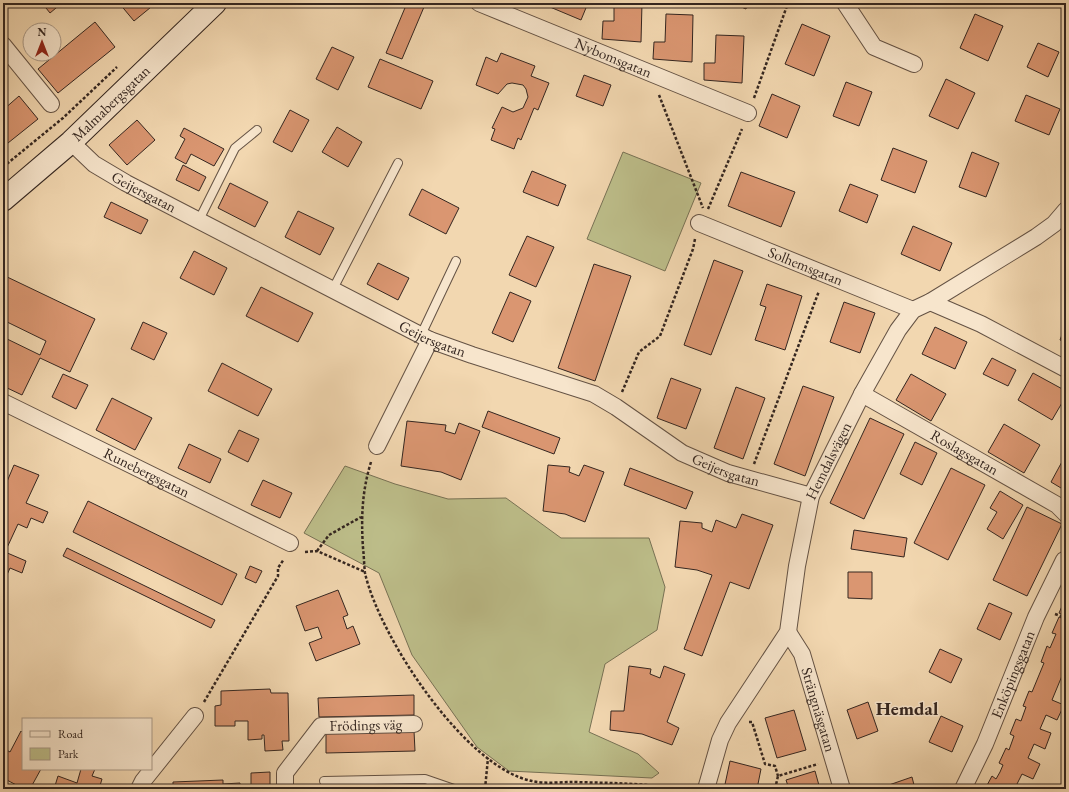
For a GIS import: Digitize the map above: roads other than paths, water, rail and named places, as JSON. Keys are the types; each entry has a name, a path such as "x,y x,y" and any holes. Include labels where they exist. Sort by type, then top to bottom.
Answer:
{"main road":[{"name":"Malmabergsgatan","path":"3,200 71,142 215,3"}],"street":[{"path":"845,3 874,47 914,64"},
{"name":"Nybomsgatan","path":"483,4 664,80 748,113"},
{"path":"3,45 51,104"},
{"name":"Geijersgatan","path":"71,142 94,164 126,183 425,338 594,394 616,407 682,453 728,473 811,496"},
{"name":"Hemdalsvägen","path":"706,789 720,740 728,723 788,632 797,566 811,496 862,394 898,330 913,310 930,302 1036,238 1054,224 1066,210"},
{"name":"Solhemsgatan","path":"698,223 913,310"},
{"path":"930,302 981,324 1066,369"},
{"path":"377,446 425,338"},
{"name":"Roslagsgatan","path":"862,394 1057,505 1066,514"},
{"name":"Runebergsgatan","path":"3,402 288,550"},
{"name":"Enköpingsgatan","path":"962,789 985,744 1036,617 1065,558"},
{"name":"Strängnäsgatan","path":"788,632 802,654 842,789"},
{"path":"152,770 195,716"},
{"name":"Frödings väg","path":"285,789 285,773 321,726 414,724"},
{"path":"139,789 152,770"}],"lane":[{"path":"199,220 235,148 257,130"},
{"path":"333,290 398,163"},
{"path":"425,338 456,261"},
{"path":"324,781 425,779 454,789"}],"district":[{"name":"Hemdal","path":"907,708"}]}
